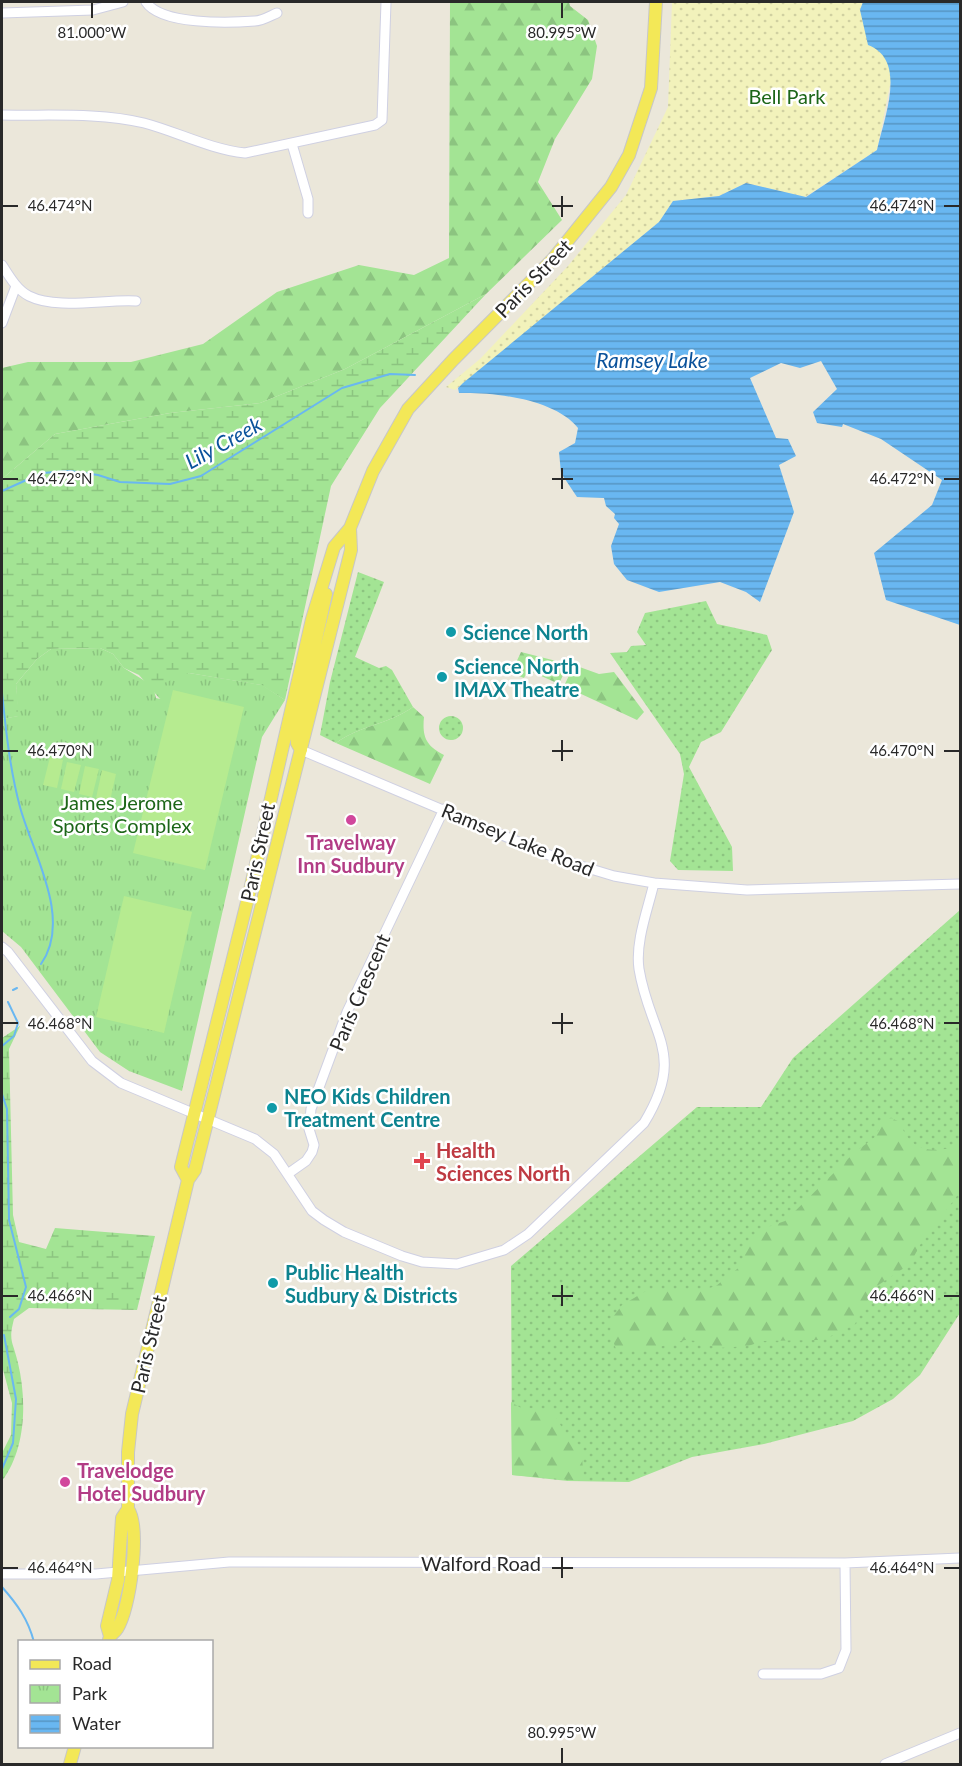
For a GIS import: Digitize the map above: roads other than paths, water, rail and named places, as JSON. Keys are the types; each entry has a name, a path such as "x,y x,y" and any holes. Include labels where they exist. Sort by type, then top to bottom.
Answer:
{"main road":[{"name":"Paris Street","path":"188,1180 182,1167 318,593 334,547 350,528 373,471 408,409 553,259 611,187 629,155 651,88 656,2"},
{"name":"Paris Street","path":"109,1639 117,1629 129,1591 125,1571 122,1518 128,1509 128,1452 132,1414 188,1180 195,1170 351,550 350,528"},
{"path":"277,765 285,754 301,750 297,743 296,730 334,547"},
{"path":"70,1764 74,1748"}],"street":[{"path":"2,14 93,10 123,2"},
{"path":"146,2 158,13 179,19 257,21 277,13"},
{"path":"2,115 119,118 144,123 223,150 245,153 375,124 382,120 386,2"},
{"path":"292,144 308,199 308,213"},
{"path":"2,265 16,286 28,296 48,302 136,301"},
{"path":"2,323 16,286"},
{"name":"Ramsey Lake Road","path":"301,750 561,860 614,876 654,883 747,890 960,884"},
{"name":"Paris Crescent","path":"289,1173 306,1161 312,1152 314,1145 309,1129 311,1109 347,1012 444,809"},
{"path":"2,947 92,1061 121,1083 255,1139 274,1154 289,1173 312,1211 344,1232 422,1262 457,1264 504,1250 528,1234 644,1123 659,1095 665,1075 664,1057 639,968 640,943 654,883"},
{"name":"Walford Road","path":"2,1574 125,1571 229,1562 845,1563 960,1558"},
{"path":"763,1674 821,1674 839,1668 846,1650 845,1563"},
{"path":"885,1764 960,1733"}],"water":[{"name":"Ramsey Lake","path":"863,2 960,2 960,625 886,600 874,553 932,505 942,480 881,439 843,424 842,427 817,423 813,412 837,389 821,361 800,368 781,363 750,378 776,438 788,439 796,456 779,465 794,512 760,602 746,592 720,582 659,592 627,580 614,564 611,546 619,524 614,518 615,514 606,506 604,498 577,497 561,473 559,452 575,443 578,428 555,410 539,404 506,396 459,393 458,388 659,222 673,201 719,196 746,183 806,197 877,150 888,107 890,76 887,63 880,53 868,45 860,10"}],"waterway":[{"name":"Lily Creek","path":"2,491 42,473 70,471 98,475 120,482 170,484 201,476 342,388 390,374 415,375"},
{"path":"2,693 9,750 20,807 52,906 53,927 50,946 41,964"},
{"path":"13,990 17,988"},
{"path":"2,1046 14,1036 18,1023 8,1002"},
{"path":"2,1094 7,1109 9,1220 26,1287 19,1309 10,1317"},
{"path":"2,1469 13,1443 16,1399 4,1335"},
{"path":"2,1587 21,1612 33,1640"}],"place":[{"name":"Science North","path":"451,632"},
{"name":"Science North IMAX Theatre","path":"442,677"},
{"name":"Travelway Inn Sudbury","path":"351,820"},
{"name":"NEO Kids Children Treatment Centre","path":"272,1108"},
{"name":"Health Sciences North","path":"422,1161"},
{"name":"Public Health Sudbury & Districts","path":"273,1283"},
{"name":"Travelodge Hotel Sudbury","path":"65,1482"}],"park label":[{"name":"Bell Park","path":"787,96"},
{"name":"James Jerome Sports Complex","path":"122,814"}]}
